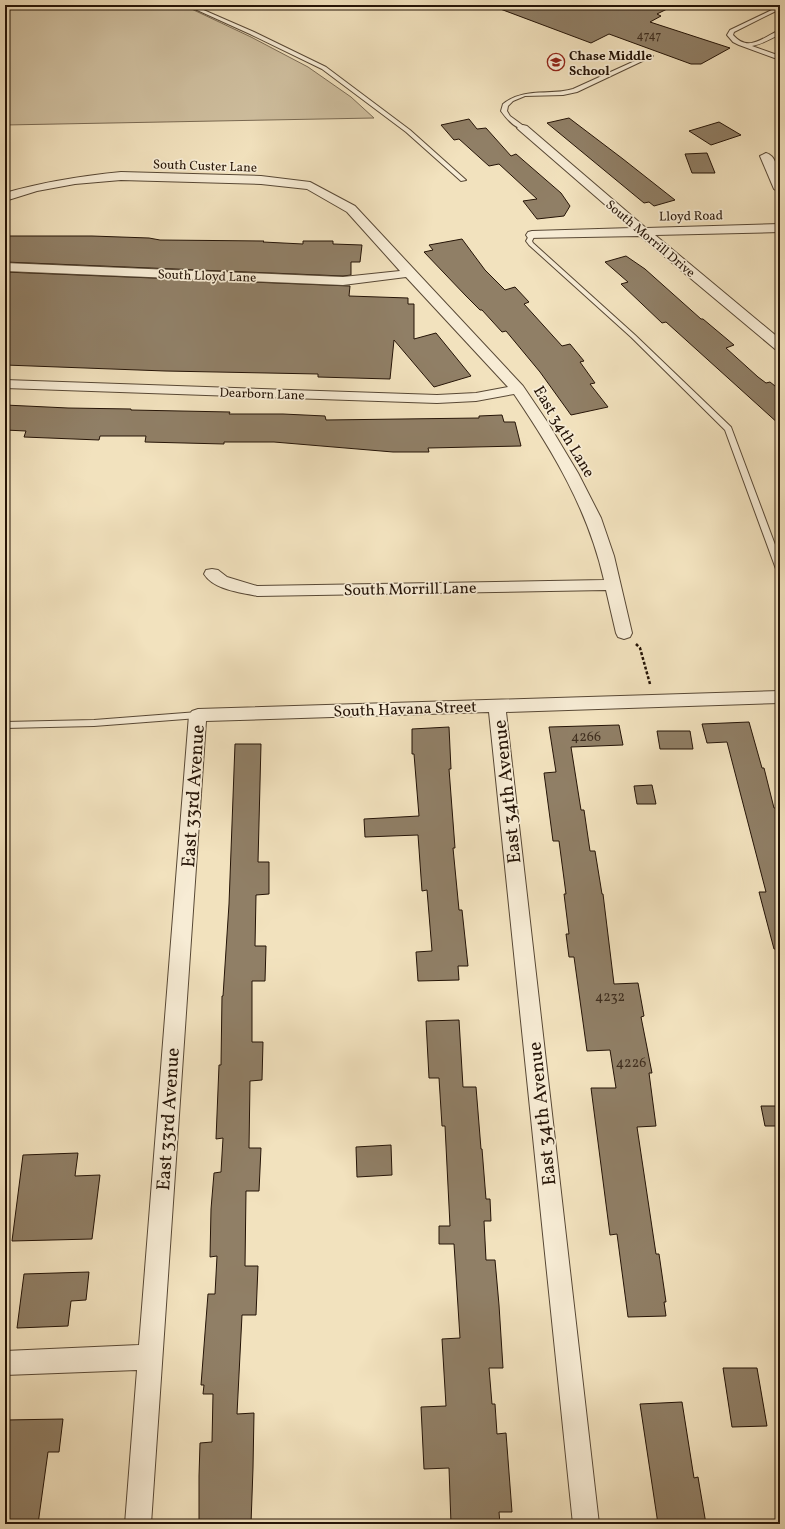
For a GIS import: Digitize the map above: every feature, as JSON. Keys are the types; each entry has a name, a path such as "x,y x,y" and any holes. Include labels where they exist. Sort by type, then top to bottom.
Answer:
{"street":[{"name":"South Morrill Drive","path":"523,128 642,231 780,346"},
{"path":"766,156 780,189"},
{"name":"South Custer Lane","path":"5,197 35,188 75,180 121,176 261,180 310,186 351,209 385,245"},
{"name":"Lloyd Road","path":"532,235 780,228"},
{"name":"East 34th Lane","path":"385,245 409,273 518,389 542,423 563,460 592,518 606,556 624,633"},
{"name":"South Lloyd Lane","path":"5,267 343,281 409,273"},
{"name":"Dearborn Lane","path":"5,384 437,399 476,397 518,389"},
{"name":"South Morrill Lane","path":"212,574 221,581 257,591 613,585"},
{"name":"South Havana Street","path":"198,715 780,697"},
{"name":"East 34th Avenue","path":"497,705 586,1524"},
{"name":"East 33rd Avenue","path":"138,1524 149,1357 198,715"},
{"path":"5,1363 149,1357"}],"lane":[{"path":"188,5 252,33 324,68 408,130 463,180"},
{"path":"780,7 732,31 730,36 732,39 744,45 780,58"},
{"path":"772,11 780,14"},
{"path":"744,45 756,44 780,32"},
{"path":"771,37 780,40"},
{"path":"523,128 508,117 504,111 505,105 512,98 526,95 565,93 579,90 605,76 650,56"},
{"path":"532,235 529,241 531,244 633,336 728,429 780,570"},
{"path":"5,725 94,723 198,715"}],"path":[{"path":"624,633 640,648 651,686 650,701"}],"shaded area":[{"path":"5,5 183,5 251,37 308,67 351,97 374,118 5,125"}],"building":[{"path":"495,5 675,5 657,14 661,16 650,22 730,48 701,64 691,64 609,34 591,43 495,7"},
{"path":"569,118 675,200 654,206 649,202 644,203 547,123"},
{"path":"469,119 477,129 486,128 511,156 516,154 561,193 570,206 564,216 537,219 523,201 537,199 499,164 489,166 459,139 454,140 441,125"},
{"path":"719,122 741,135 711,145 689,131"},
{"path":"707,153 715,173 692,173 685,154"},
{"path":"5,236 92,236 149,238 160,240 264,241 263,242 303,244 303,241 333,241 333,244 362,245 360,262 351,262 351,275 343,276 5,262"},
{"path":"462,239 485,270 505,290 515,287 529,302 524,304 562,346 570,344 584,361 580,362 595,383 590,384 608,407 571,415 540,372 506,331 502,332 424,252 433,250 429,245"},
{"path":"626,256 645,269 701,319 703,319 734,345 726,348 758,377 766,383 770,382 780,390 780,425 666,322 662,323 621,284 628,282 605,262"},
{"path":"5,272 350,286 349,296 408,298 408,304 414,304 414,339 436,333 471,376 434,387 394,340 390,379 318,377 318,374 165,371 5,365"},
{"path":"5,405 230,412 229,414 283,414 325,416 326,420 479,418 479,416 502,415 504,422 515,422 521,446 428,448 429,452 393,452 274,442 224,442 224,444 145,442 146,436 100,436 99,440 24,437 26,431 5,430"},
{"path":"749,722 762,768 764,768 774,808 777,808 780,822 780,949 774,949 759,892 766,892 727,742 707,743 702,724"},
{"path":"619,725 623,745 571,747 581,810 584,810 590,851 595,851 603,894 614,984 638,983 644,1016 641,1017 652,1073 649,1073 656,1126 637,1127 656,1254 659,1254 666,1302 664,1302 666,1316 628,1317 617,1234 610,1235 591,1088 616,1088 610,1050 587,1051 574,957 569,957 566,934 569,934 564,894 566,894 559,841 553,841 544,773 556,772 549,727"},
{"path":"449,727 451,769 449,769 455,848 453,848 459,910 462,910 468,966 458,966 459,980 418,981 416,952 432,951 427,890 422,891 418,835 365,837 364,819 419,816 414,754 412,754 412,729"},
{"path":"657,731 690,731 693,749 660,749"},
{"path":"235,744 261,744 258,862 269,862 269,894 256,895 255,946 266,946 265,981 252,981 252,1042 263,1042 262,1080 250,1081 249,1148 261,1148 259,1191 246,1191 245,1266 258,1266 256,1315 242,1315 237,1414 254,1413 253,1468 251,1524 211,1524 211,1521 199,1522 200,1443 212,1442 213,1394 203,1394 204,1385 201,1385 208,1294 215,1294 217,1256 210,1257 211,1209 214,1173 221,1172 223,1138 216,1139 219,1065 221,1065 222,996 229,904"},
{"path":"652,785 656,804 637,804 634,786"},
{"path":"459,1020 463,1087 476,1087 486,1199 490,1199 491,1221 484,1221 486,1260 495,1260 499,1305 503,1368 489,1368 492,1404 495,1404 497,1434 506,1433 512,1512 499,1512 500,1524 451,1524 449,1468 424,1469 421,1407 446,1406 442,1339 460,1338 454,1244 439,1244 439,1226 450,1226 445,1126 442,1126 439,1078 429,1078 426,1021"},
{"path":"761,1106 780,1106 780,1126 765,1126"},
{"path":"391,1145 392,1175 357,1177 356,1147"},
{"path":"78,1153 75,1176 100,1175 92,1239 12,1241 23,1155"},
{"path":"89,1272 86,1300 71,1301 68,1326 17,1328 24,1274"},
{"path":"723,1368 757,1368 767,1426 732,1427"},
{"path":"682,1402 694,1478 698,1477 706,1524 658,1524 640,1404"},
{"path":"63,1419 59,1452 48,1452 38,1524 5,1524 6,1420"}],"place":[{"name":"Chase Middle School","path":"556,62"}]}
